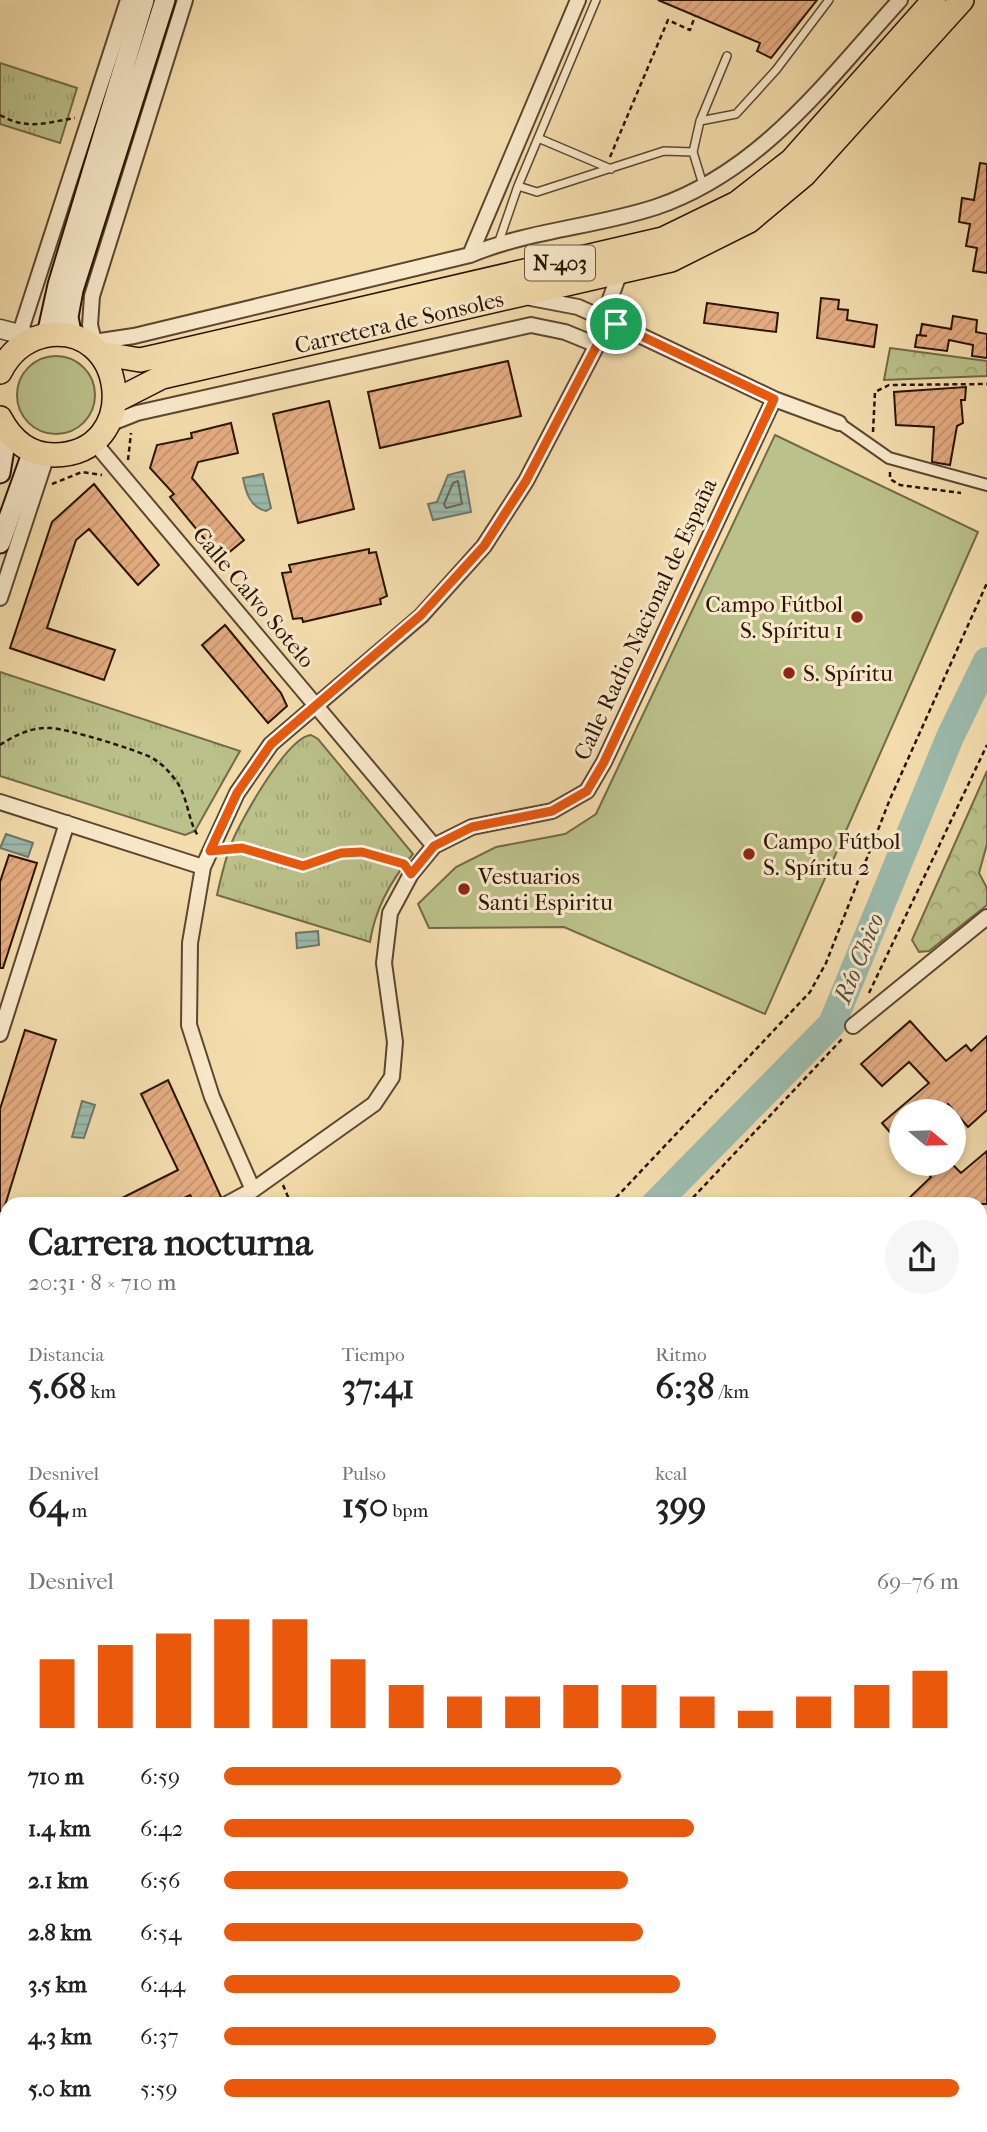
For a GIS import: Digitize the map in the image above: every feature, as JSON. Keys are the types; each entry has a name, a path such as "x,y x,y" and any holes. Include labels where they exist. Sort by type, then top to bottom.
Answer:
{"highway":[{"name":"Carretera de Sonsoles","path":"93,342 140,360 663,239 737,203 792,160 934,0"},
{"name":"Carretera de Sonsoles","path":"115,401 162,377 671,260 749,221 804,175 962,0"},
{"name":"N-403","path":"30,338 93,342"},
{"path":"1,368 30,338"},
{"path":"11,438 71,453 94,442 108,424 115,401 111,374 93,342"}],"main road":[{"path":"30,338 58,285 144,0"},
{"path":"93,342 68,317 73,290 165,0"},
{"path":"0,473 11,438"},
{"path":"0,543 11,438"}],"street":[{"path":"0,329 30,338 89,123 128,0"},
{"path":"93,342 92,296 185,0"},
{"path":"470,255 577,0"},
{"name":"Carretera de Sonsoles","path":"93,342 470,255 498,244 656,207 703,185 748,159 780,133 900,0"},
{"path":"616,324 609,302 620,272"},
{"path":"514,295 578,307 774,399 839,423 889,458 987,485"},
{"path":"253,1190 212,1097 189,1025 190,943 203,867 237,793 271,744 421,615 484,546 526,481 597,345 616,324"},
{"name":"Carretera de Sonsoles","path":"108,424 137,413 531,325 565,332 597,345"},
{"name":"Calle Radio Nacional de España","path":"240,1197 374,1104 391,1077 395,1042 384,963 390,914 411,874 434,846 472,827 552,811 587,791 604,762 774,399"},
{"path":"0,598 11,438"},
{"name":"Calle Calvo Sotelo","path":"94,442 434,846"},
{"path":"0,802 203,867"},
{"path":"0,1034 67,823"},
{"path":"853,1026 987,917"}],"lane":[{"path":"498,244 517,186 597,0"},
{"path":"700,121 736,114 776,70 829,0"},
{"path":"703,185 693,152 700,121 727,56"},
{"path":"538,138 609,168"},
{"path":"517,186 537,192 664,151 693,152"}],"path":[{"path":"609,168 667,20 690,30 695,16"},
{"path":"0,115 10,122 32,126 74,118 89,123"},
{"path":"971,495 900,485 890,479 889,458 873,437 875,392 888,385 987,384"},
{"path":"617,1197 810,992 826,962 890,799 987,583"},
{"path":"0,745 18,734 52,727 148,756 163,766 176,780 185,796 195,831 210,851 242,848 303,866 341,853 362,852 404,864 411,874"},
{"path":"694,1197 853,1026 987,745"},
{"path":"277,1173 289,1197"}],"green space":[{"path":"0,63 77,88 60,143 0,124"},
{"path":"890,348 987,361 987,376 884,380"},
{"path":"56,356 71,359 83,368 92,380 95,395 92,410 83,422 71,431 56,434 41,431 29,422 20,410 17,395 20,380 29,368 41,359"},
{"name":"S. Spíritu","path":"775,435 978,532 765,1014 564,927 429,928 418,904 456,867 496,847 565,834 596,814"},
{"path":"0,672 240,751 195,831 185,835 0,776"},
{"path":"311,735 318,739 413,854 385,895 370,942 217,895 225,861 245,816 290,749 301,739"},
{"path":"987,771 987,844 979,873 987,888 987,905 929,951 919,952 912,940"}],"water":[{"path":"464,471 471,512 433,520 428,504 437,502 448,475"},
{"path":"263,474 271,508 266,511 252,503 243,478"},
{"path":"6,834 33,843 28,857 0,848"},
{"path":"318,931 319,945 297,948 296,933"},
{"path":"82,1101 95,1105 84,1138 72,1137"}],"building":[{"path":"658,0 817,0 771,58 757,51 760,43"},
{"path":"980,163 987,164 987,273 973,271 977,248 966,246 970,224 959,222 962,198 974,200"},
{"path":"821,298 839,300 838,309 848,310 847,320 877,325 874,347 817,338"},
{"path":"707,303 778,313 776,332 704,323"},
{"path":"953,316 977,320 976,332 987,334 987,358 972,356 973,345 949,340 947,351 915,347 917,335 927,336 920,335 922,324 951,329"},
{"path":"508,361 521,416 380,448 368,392"},
{"path":"966,387 965,400 961,400 963,423 957,426 950,465 932,462 934,427 896,425 894,392"},
{"path":"329,401 354,509 298,523 273,414"},
{"path":"231,423 238,453 198,462 192,478 244,540 221,559 170,497 174,494 150,468 157,445 192,438 191,433"},
{"path":"94,484 159,565 138,585 89,529 76,540 47,628 115,650 104,680 10,648 52,522"},
{"path":"369,549 369,553 376,552 387,596 380,599 381,604 303,622 302,618 293,619 282,573 291,572 289,565"},
{"path":"225,625 281,693 287,706 268,723 202,645"},
{"path":"9,855 37,863 3,968 0,968 0,882"},
{"path":"910,1021 946,1061 966,1045 971,1051 987,1036 987,1110 968,1127 966,1099 910,1099 929,1083 909,1062 882,1086 861,1064"},
{"path":"25,1030 56,1040 8,1197 0,1197 0,1109"},
{"path":"168,1080 221,1197 124,1197 178,1170 141,1094"},
{"path":"889,1117 889,1131 882,1123"},
{"path":"987,1151 987,1197 910,1197 931,1177 966,1176 966,1169"}],"waterway":[{"name":"Río Chico","path":"662,1197 832,1024 950,737 987,661"}],"place":[{"name":"Campo Fútbol S. Spíritu 1","path":"857,617"},
{"name":"S. Spíritu","path":"789,673"},
{"name":"Campo Fútbol S. Spíritu 2","path":"749,854"},
{"name":"Vestuarios Santi Espiritu","path":"464,889"}],"route":[{"path":"616,324 774,399 604,762 587,791 552,811 507,817 472,827 434,846 411,874 404,864 362,852 341,853 303,866 285,864 242,848 210,851 237,793 271,744 421,615 484,546 526,481 597,345 616,324"}]}
